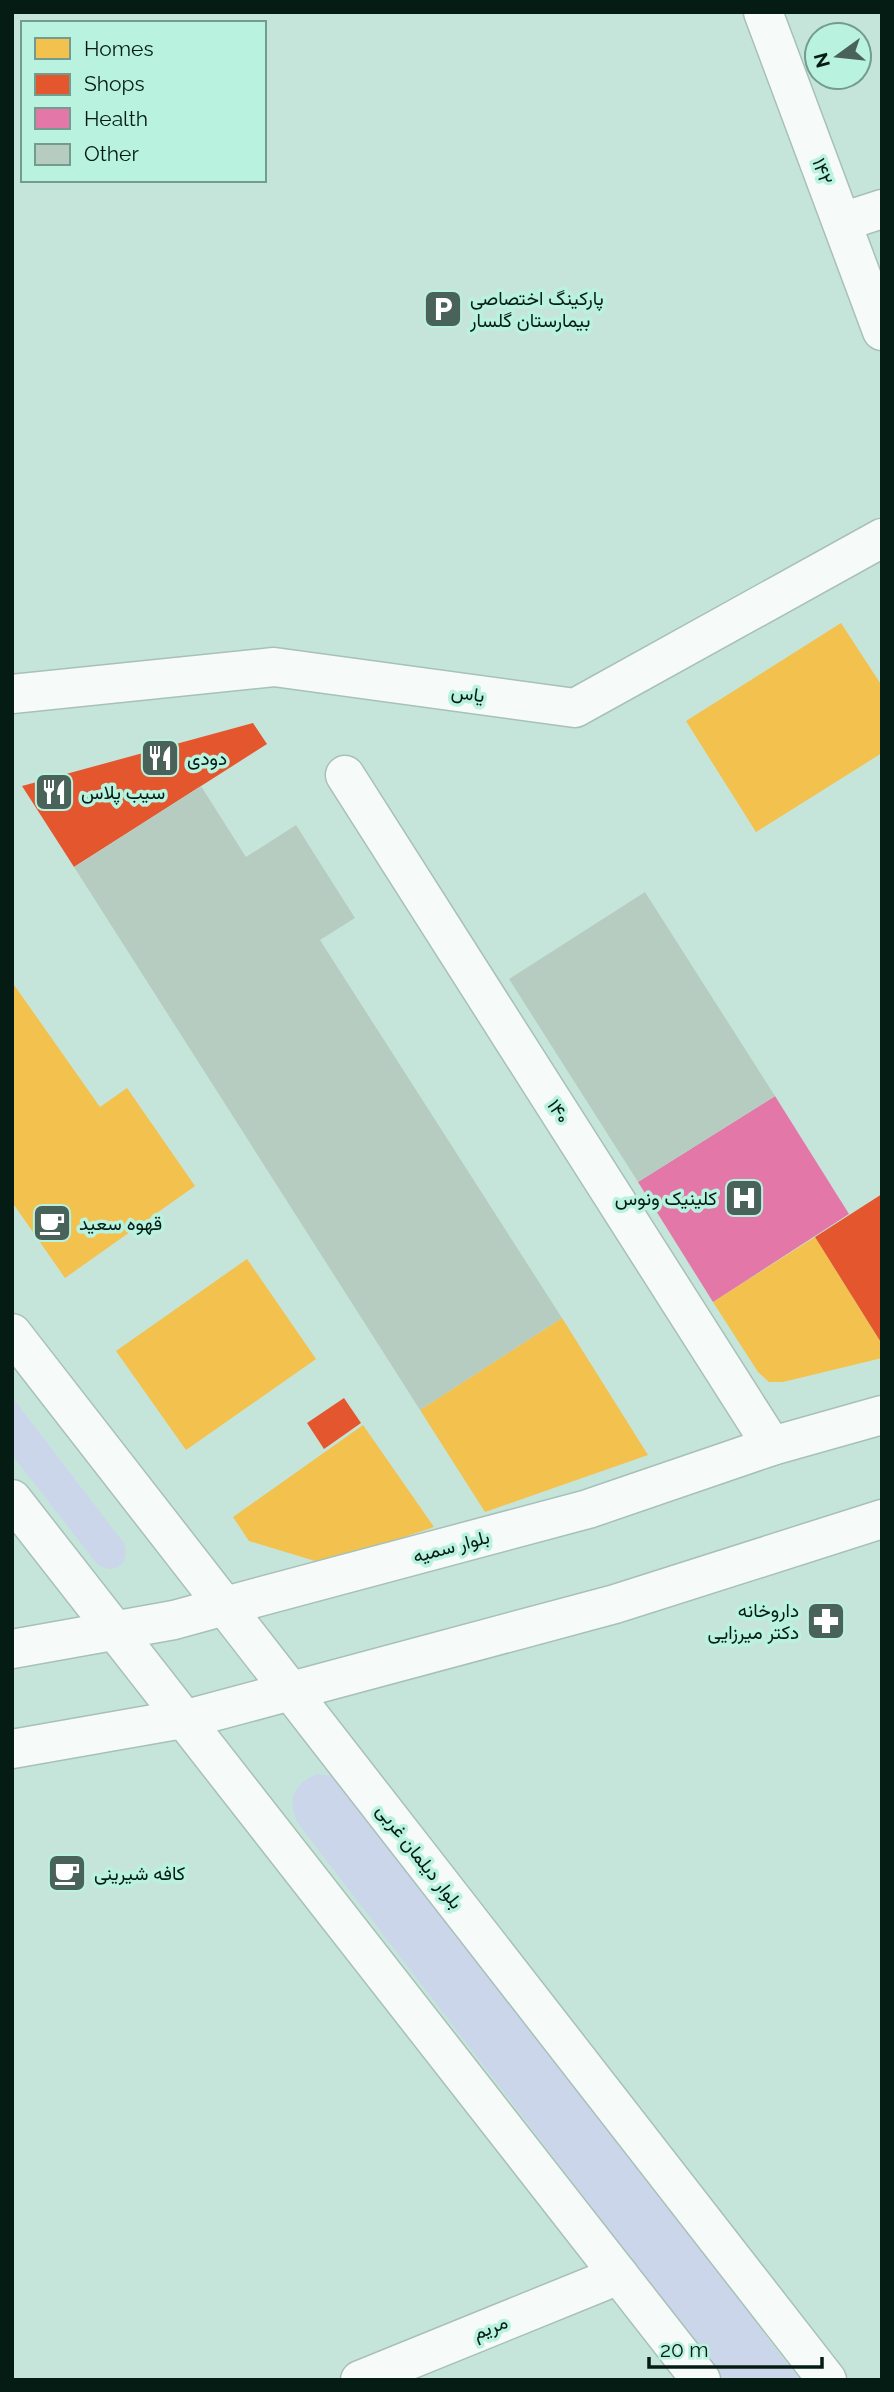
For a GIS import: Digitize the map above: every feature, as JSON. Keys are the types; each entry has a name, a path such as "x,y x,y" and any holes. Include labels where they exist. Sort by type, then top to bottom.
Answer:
{"main road":[{"name":"۱۴۲","path":"764,12 882,331"},
{"path":"842,222 882,209"},
{"name":"یاس","path":"12,694 274,667 575,708 882,538"},
{"name":"۱۴۰","path":"345,775 772,1446"},
{"name":"بلوار دیلمان غربی","path":"12,1333 827,2380"},
{"name":"بلوار سمیه","path":"12,1649 117,1630 225,1606 588,1509 772,1446 882,1415"},
{"path":"12,1499 186,1718 701,2380"},
{"path":"12,1749 186,1718 291,1691 615,1604 882,1519"},
{"name":"مریم","path":"360,2380 620,2275"}],"shaded area":[{"path":"12,1397 124,1543 125,1557 120,1566 110,1569 97,1564 12,1455"},
{"path":"317,1774 332,1776 345,1786 800,2380 724,2380 297,1822 293,1806 294,1793 302,1782"}],"building: Homes":[{"path":"841,623 882,686 882,753 756,832 686,721"},
{"path":"12,982 100,1107 127,1088 195,1186 65,1278 12,1202"},
{"path":"815,1237 882,1344 882,1358 783,1382 769,1382 758,1372 713,1302"},
{"path":"247,1259 316,1359 186,1450 116,1351"},
{"path":"562,1318 648,1455 485,1512 420,1410"},
{"path":"363,1425 434,1527 325,1564 249,1541 233,1517"}],"building: Shops":[{"path":"253,723 267,744 74,867 22,786"},
{"path":"882,1194 882,1344 815,1237"},
{"path":"344,1398 361,1423 324,1449 307,1423"}],"building: Health":[{"name":"کلینیک ونوس","path":"775,1096 849,1214 713,1302 638,1182"}],"building: Other":[{"path":"201,786 246,857 296,825 355,918 320,940 562,1318 420,1410 74,867"},
{"path":"645,892 775,1096 638,1182 509,979"}],"place":[{"name":"پارکینگ اختصاصی بیمارستان گلسار","path":"443,309"},
{"name":"دودی","path":"160,758"},
{"name":"سیب پلاس","path":"54,792"},
{"name":"کلینیک ونوس","path":"744,1198"},
{"name":"قهوه سعید","path":"52,1223"},
{"name":"داروخانه دکتر میرزایی","path":"826,1621"},
{"name":"کافه شیرینی","path":"67,1873"}]}
